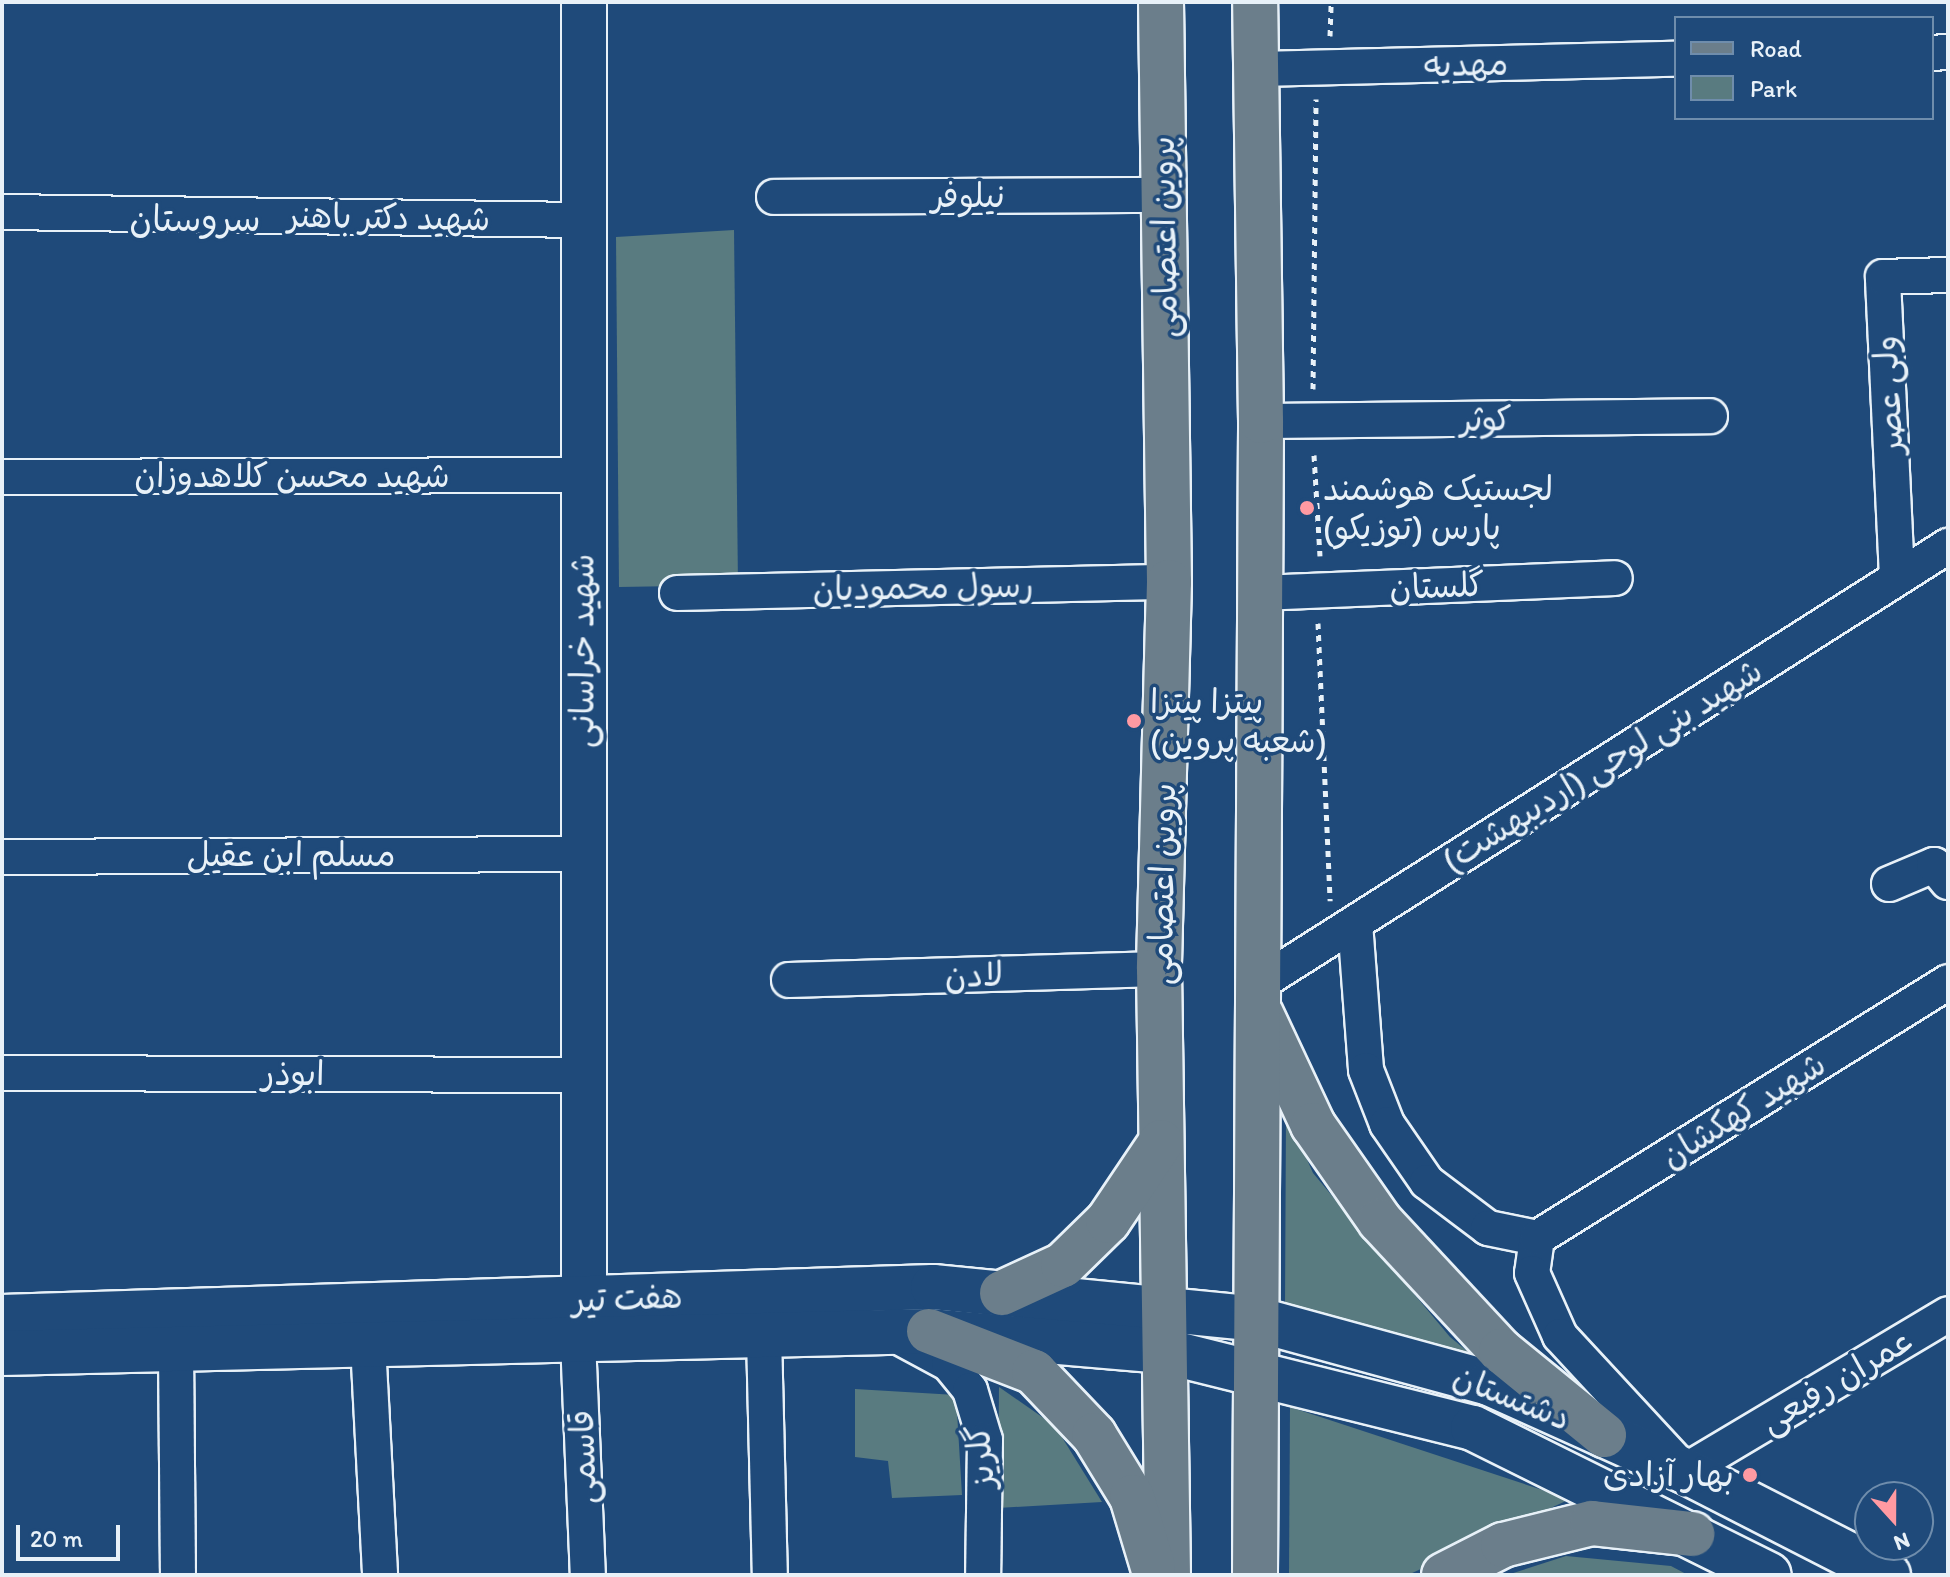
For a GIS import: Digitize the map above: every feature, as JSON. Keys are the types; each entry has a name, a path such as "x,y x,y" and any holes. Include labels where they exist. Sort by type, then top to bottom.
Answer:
{"main road":[{"name":"پروین اعتصامی","path":"1161,2 1169,582 1159,969 1168,1575"},
{"path":"1255,2 1261,421 1257,995 1250,1370 1255,1575"},
{"path":"1257,995 1313,1125 1380,1221 1501,1351 1604,1435"},
{"path":"1002,1293 1063,1265 1108,1221 1161,1142"},
{"path":"910,1332 1034,1372 1094,1435 1132,1497 1155,1575"},
{"path":"1444,1575 1503,1545 1592,1523 1692,1534"}],"street":[{"name":"شهید خراسانی","path":"581,1320 584,1075 580,854 584,2"},
{"name":"مهدیه","path":"1256,69 1674,59"},
{"name":"نیلوفر","path":"774,197 1163,195"},
{"name":"شهید دکتر باهنر","path":"2,212 584,220"},
{"name":"ولی عصر","path":"1897,577 1883,277 1948,275"},
{"name":"کوثر","path":"1261,421 1710,416"},
{"name":"شهید محسن کلاهدوزان","path":"2,477 582,475"},
{"name":"شهید بنی لوحی (اردیبهشت)","path":"1257,995 1343,930 1948,546"},
{"name":"گلستان","path":"1260,593 1615,578"},
{"name":"رسول محمودیان","path":"677,593 1169,582"},
{"name":"مسلم ابن عقیل","path":"2,857 580,854"},
{"path":"1889,884 1934,865 1948,882"},
{"path":"1343,930 1366,1070 1387,1124 1427,1182 1488,1228 1537,1238 1532,1273 1560,1336 1685,1471"},
{"name":"لادن","path":"789,980 1159,969"},
{"name":"شهید کهکشان","path":"1537,1238 1948,982"},
{"name":"ابوذر","path":"2,1073 584,1075"},
{"path":"900,1288 914,1308 910,1332"},
{"name":"هفت تیر","path":"2,1353 368,1344 900,1288 1002,1293 1252,1318"},
{"name":"عمران رفیعی","path":"1685,1471 1948,1314"},
{"name":"هفت تیر","path":"2,1317 581,1320 764,1336 910,1332 1164,1351 1250,1370"},
{"name":"دشتستان","path":"1252,1318 1375,1347 1516,1395 1685,1471 1888,1575"},
{"name":"قاسمی","path":"581,1320 588,1575"},
{"name":"گلریز","path":"910,1332 949,1364 970,1390 985,1440 983,1575"},
{"path":"764,1336 770,1575"},
{"path":"368,1344 380,1575"},
{"path":"176,1349 178,1575"},
{"name":"دشتستان","path":"1250,1370 1494,1438 1769,1575"},
{"path":"1494,1438 1487,1415 1495,1401 1516,1395"}],"path":[{"path":"1331,2 1330,40 1317,67 1313,420 1316,547 1337,590 1317,615 1343,930"}],"green space":[{"path":"734,230 738,585 619,587 616,237"},
{"path":"1286,1112 1313,1173 1450,1337 1483,1364 1285,1308"},
{"path":"999,1387 1055,1426 1102,1502 998,1508"},
{"path":"855,1389 956,1395 962,1495 892,1498 888,1461 855,1457"},
{"path":"1290,1407 1570,1499 1408,1575 1289,1575"},
{"path":"1566,1556 1671,1566 1688,1575 1507,1575"}],"place":[{"name":"لجستیک هوشمند پارس (توزیکو)","path":"1307,508"},
{"name":"پیتزا پیتزا (شعبه پروین)","path":"1134,721"},
{"name":"بهار آزادی","path":"1750,1475"}],"district":[{"name":"سروستان","path":"195,219"}]}
